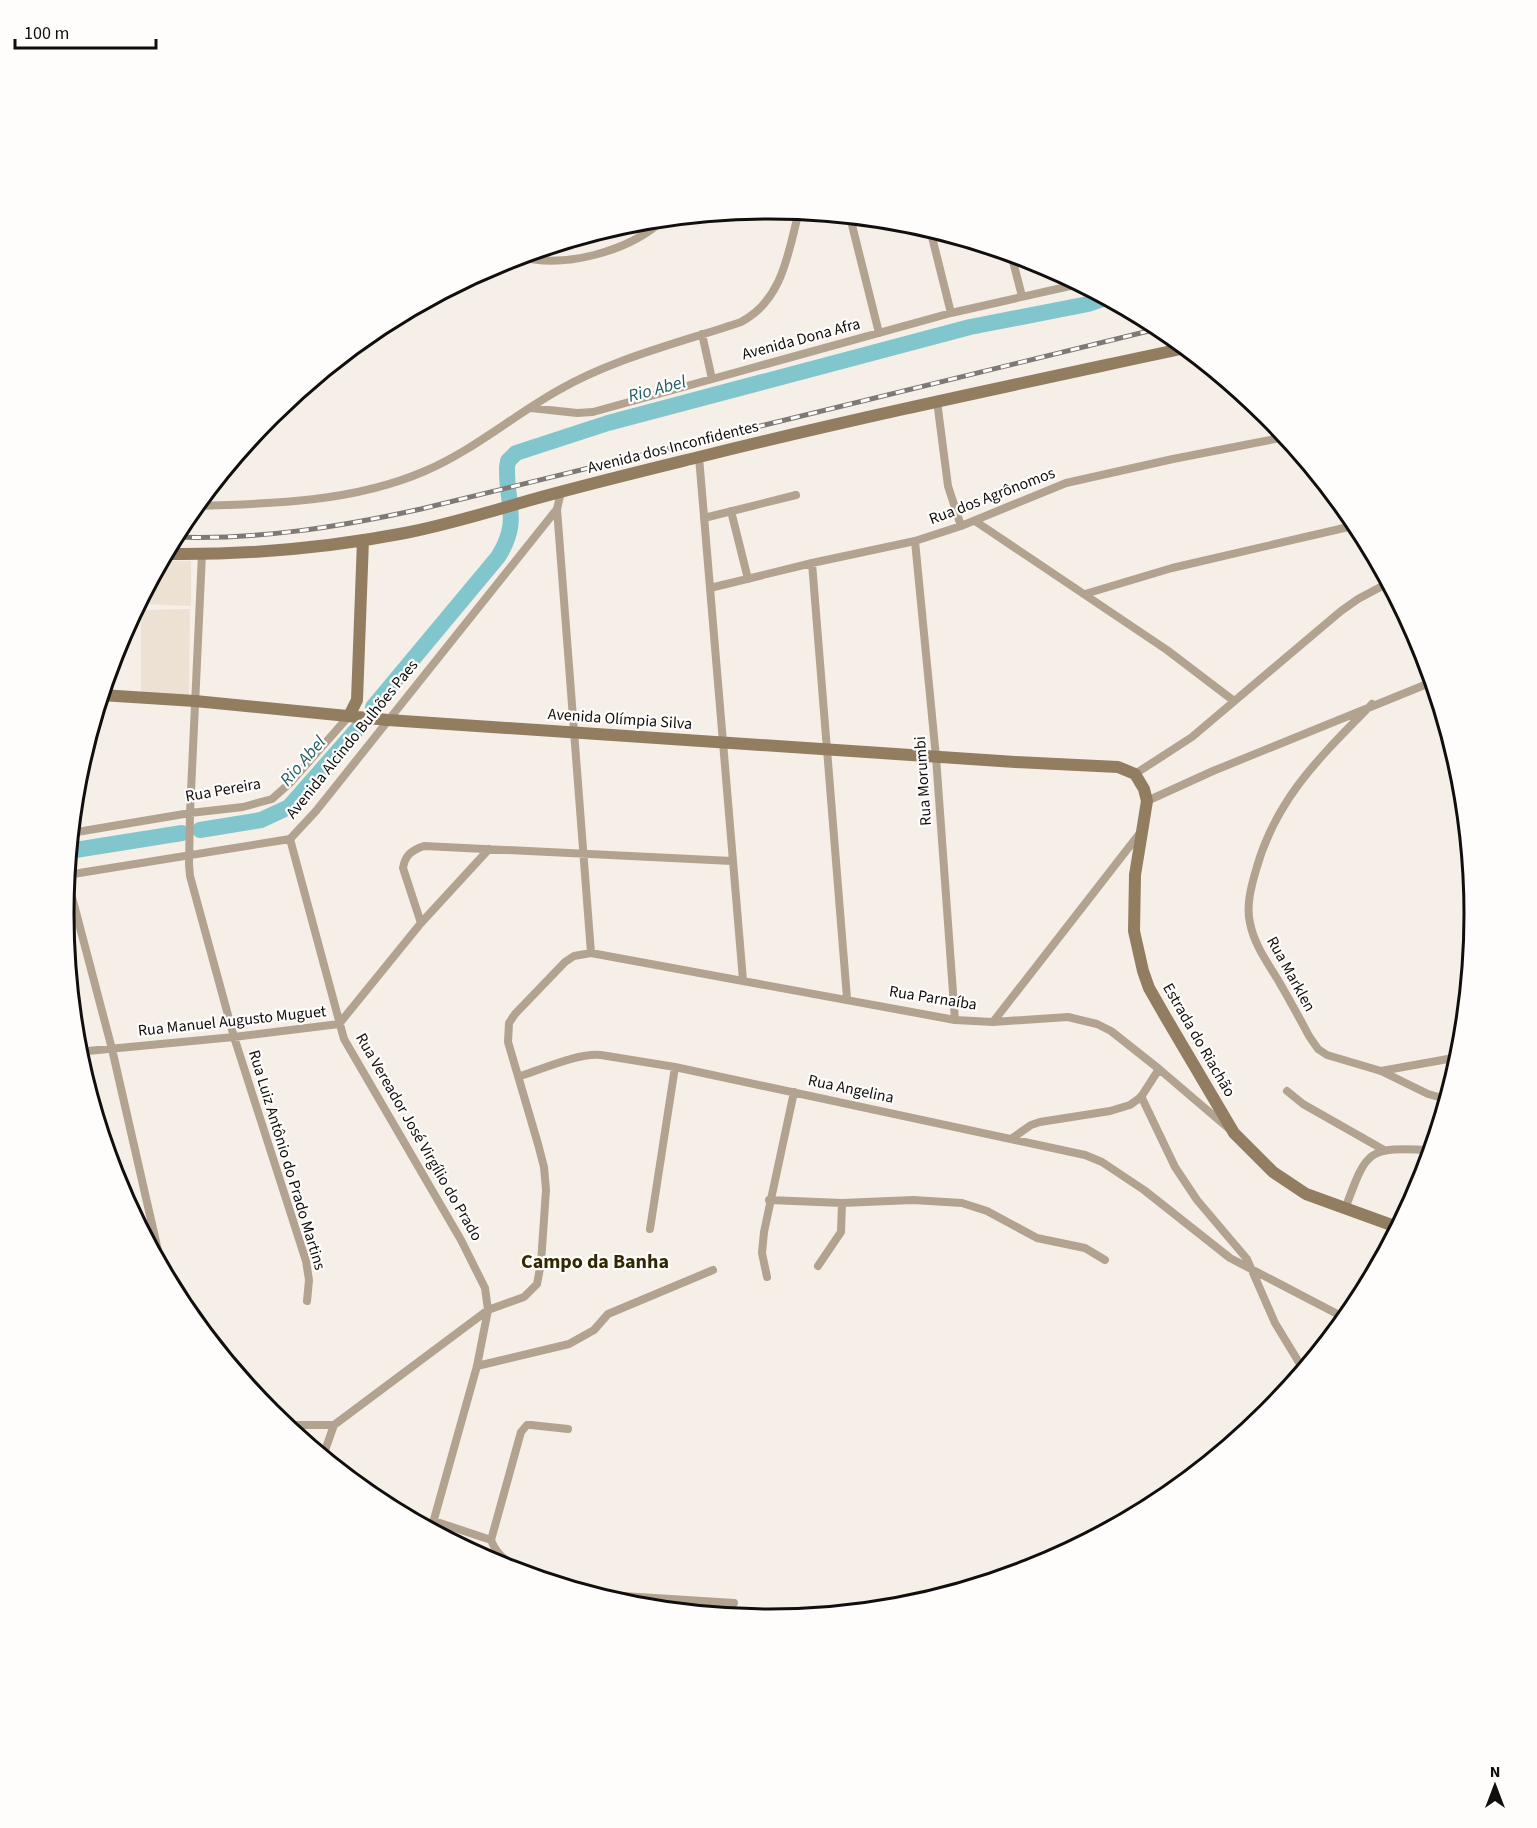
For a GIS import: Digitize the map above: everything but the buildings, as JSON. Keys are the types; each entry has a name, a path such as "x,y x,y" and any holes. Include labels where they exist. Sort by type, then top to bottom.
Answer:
{"main road":[{"name":"Avenida dos Inconfidentes","path":"175,554 282,549 363,540 444,525 527,501 699,457 938,401 1175,350"},
{"name":"Rua Pereira","path":"353,717 357,698 363,540"},
{"name":"Avenida Olímpia Silva","path":"109,695 195,701 353,717 827,750 1118,767 1135,774"},
{"path":"1135,774 1144,789 1147,801"},
{"name":"Estrada do Riachão","path":"1147,801 1135,875 1134,931 1149,988 1165,1016 1234,1133 1273,1172 1306,1194 1390,1225"}],"street":[{"path":"207,506 256,504 324,497 401,480 449,459 558,390 593,373 636,356 741,322 756,313 777,288 797,220"},
{"path":"852,224 879,333"},
{"path":"534,260 554,261 617,248 652,229"},
{"path":"933,239 951,313"},
{"path":"1014,264 1022,296"},
{"name":"Avenida Dona Afra","path":"530,408 577,413 593,412 951,313 1066,287"},
{"path":"702,334 712,379"},
{"path":"938,401 948,486 961,526"},
{"name":"Rua dos Agrônomos","path":"710,588 915,541 975,521 1066,483 1275,439"},
{"path":"699,457 743,980"},
{"path":"325,1449 334,1425 488,1310 528,1293 537,1284 546,1190 544,1167 520,1076 508,1042 509,1023 565,962 574,956 591,953 557,509 561,492"},
{"path":"704,518 796,495"},
{"name":"Avenida Alcindo Bulhões Paes","path":"75,875 290,839 316,811 383,719 557,509"},
{"path":"731,511 748,579"},
{"path":"975,521 1167,650 1234,701"},
{"path":"1085,594 1172,568 1346,528"},
{"name":"Rua Morumbi","path":"915,541 936,757 955,1020"},
{"name":"Rua Luiz Antônio do Prado Martins","path":"202,554 190,817 190,876 234,1037 306,1261 309,1280 307,1301"},
{"path":"812,563 847,999"},
{"path":"1135,774 1192,737 1341,611 1381,587"},
{"path":"1147,801 1213,771 1425,685"},
{"name":"Rua Marklen","path":"1372,705 1310,768 1282,806 1270,828 1252,881 1249,923 1260,951 1313,1043 1327,1055 1381,1071 1439,1097"},
{"name":"Rua Pereira","path":"78,832 190,817 243,807 272,798 290,783 353,717"},
{"path":"993,1023 1141,832"},
{"name":"Rua Vereador José Virgílio do Prado","path":"290,839 339,1024 350,1051 474,1261 485,1288 488,1310"},
{"path":"421,923 404,878 403,868 408,855 424,846 732,861"},
{"name":"Rua Manuel Augusto Muguet","path":"87,1051 339,1024 421,923 489,849"},
{"path":"74,904 112,1049 156,1240"},
{"name":"Rua Parnaíba","path":"591,953 955,1020 993,1023 1055,1016 1083,1019 1111,1031 1160,1069 1234,1133"},
{"name":"Rua Angelina","path":"520,1076 594,1054 675,1067 1093,1158 1119,1173 1164,1205 1230,1258 1336,1314"},
{"path":"1381,1071 1448,1059"},
{"path":"650,1229 675,1067"},
{"path":"1011,1139 1031,1125 1122,1108 1136,1102 1160,1069"},
{"path":"1287,1091 1303,1104 1384,1150"},
{"path":"767,1277 762,1244 769,1200 794,1092"},
{"path":"1142,1096 1175,1167 1197,1200 1247,1259 1275,1323 1299,1362"},
{"path":"1345,1209 1359,1171 1374,1154 1384,1150 1422,1150"},
{"path":"769,1200 842,1203 913,1200 968,1204 987,1211 1037,1238 1085,1248 1105,1260"},
{"path":"818,1266 841,1232 842,1203"},
{"path":"477,1366 569,1344 594,1330 608,1314 713,1270"},
{"path":"434,1523 477,1366 488,1310"},
{"path":"298,1425 334,1425"},
{"path":"499,1554 491,1540 521,1432 527,1425 568,1429"},
{"path":"443,1528 491,1540"},
{"path":"639,1597 734,1603"}],"shaded area":[{"path":"170,561 191,561 191,606 146,604"},
{"path":"190,609 189,695 141,694 141,616 144,610"}],"waterway":[{"name":"Rio Abel","path":"373,707 498,557 505,544 511,522 507,467 508,461 516,453 608,423 970,327 1096,301"},
{"name":"Rio Abel","path":"200,830 261,820 289,807 360,726"},
{"name":"Rio Abel","path":"77,850 182,833"}],"railway":[{"path":"185,537 298,531 421,509 1147,331"}],"district":[{"name":"Campo da Banha","path":"595,1262"}]}
